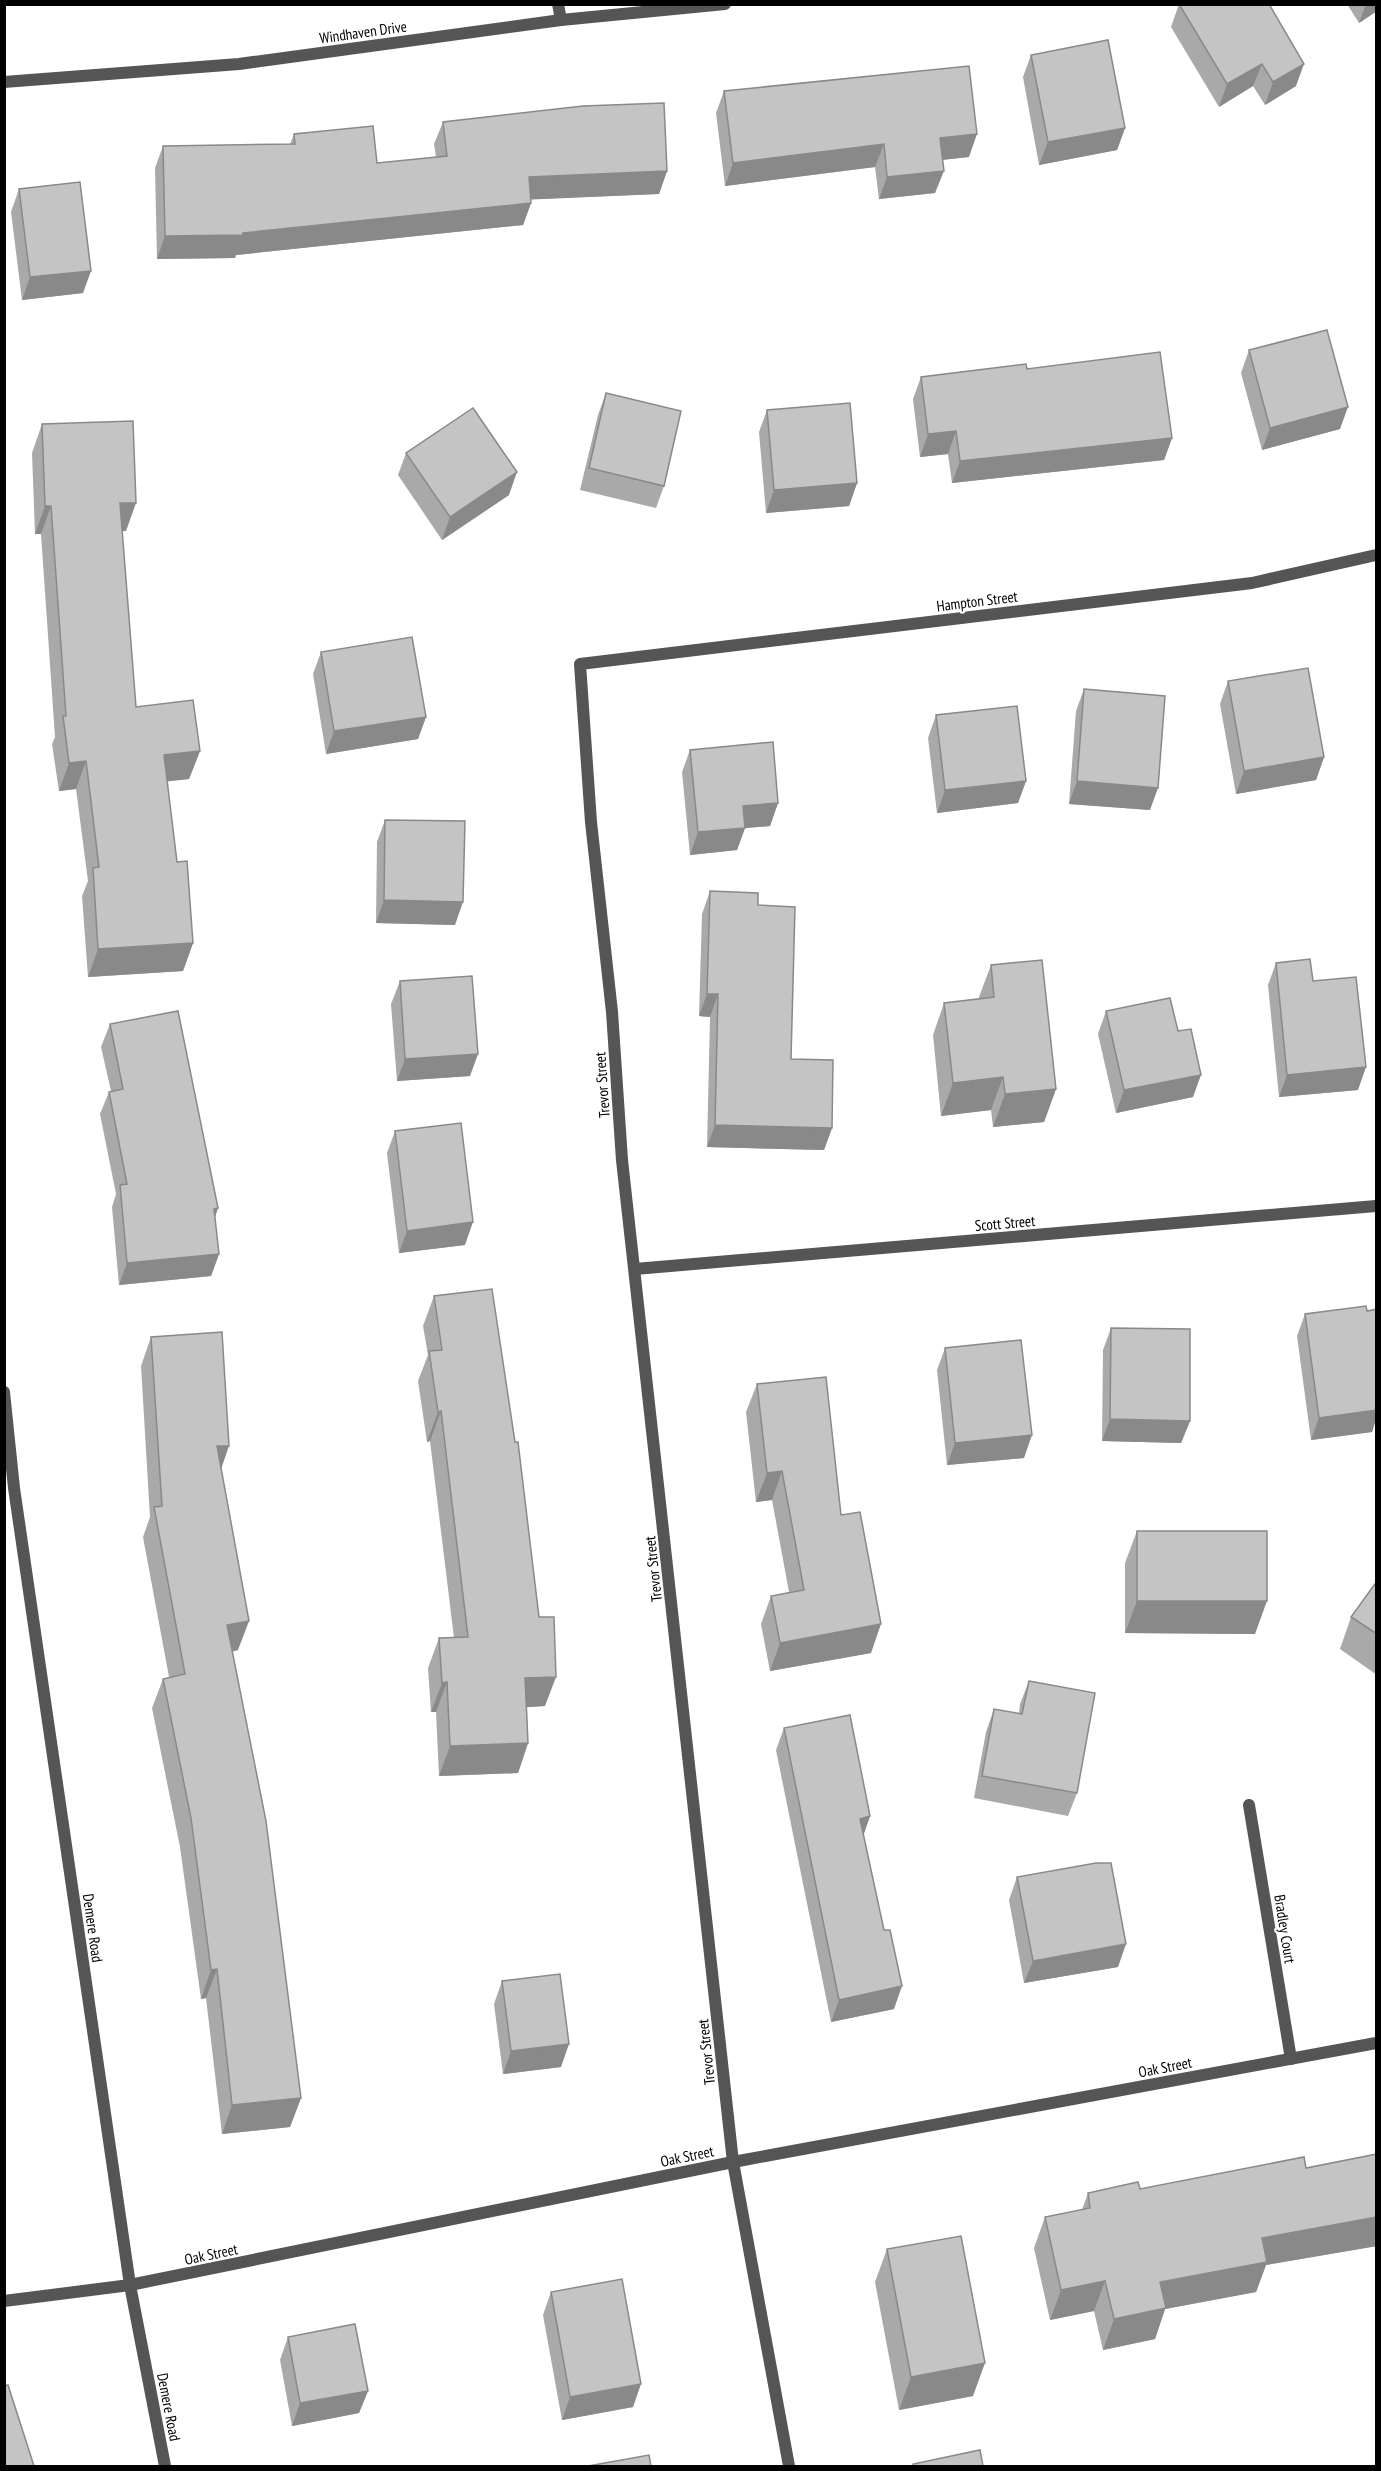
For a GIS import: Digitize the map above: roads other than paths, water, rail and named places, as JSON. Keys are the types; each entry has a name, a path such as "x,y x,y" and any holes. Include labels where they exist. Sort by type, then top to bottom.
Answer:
{"street":[{"path":"558,4 561,20"},
{"name":"Windhaven Drive","path":"4,82 239,64 561,20 725,4"},
{"name":"Hampton Street","path":"580,664 1252,583 1377,555"},
{"name":"Trevor Street","path":"580,664 591,822 612,1012 622,1160 734,2162 789,2466"},
{"name":"Scott Street","path":"635,1269 1377,1206"},
{"name":"Demere Road","path":"4,1392 14,1488 130,2285 165,2466"},
{"name":"Bradley Court","path":"1249,1805 1291,2059"},
{"name":"Oak Street","path":"4,2301 130,2285 734,2162 1377,2043"}]}
